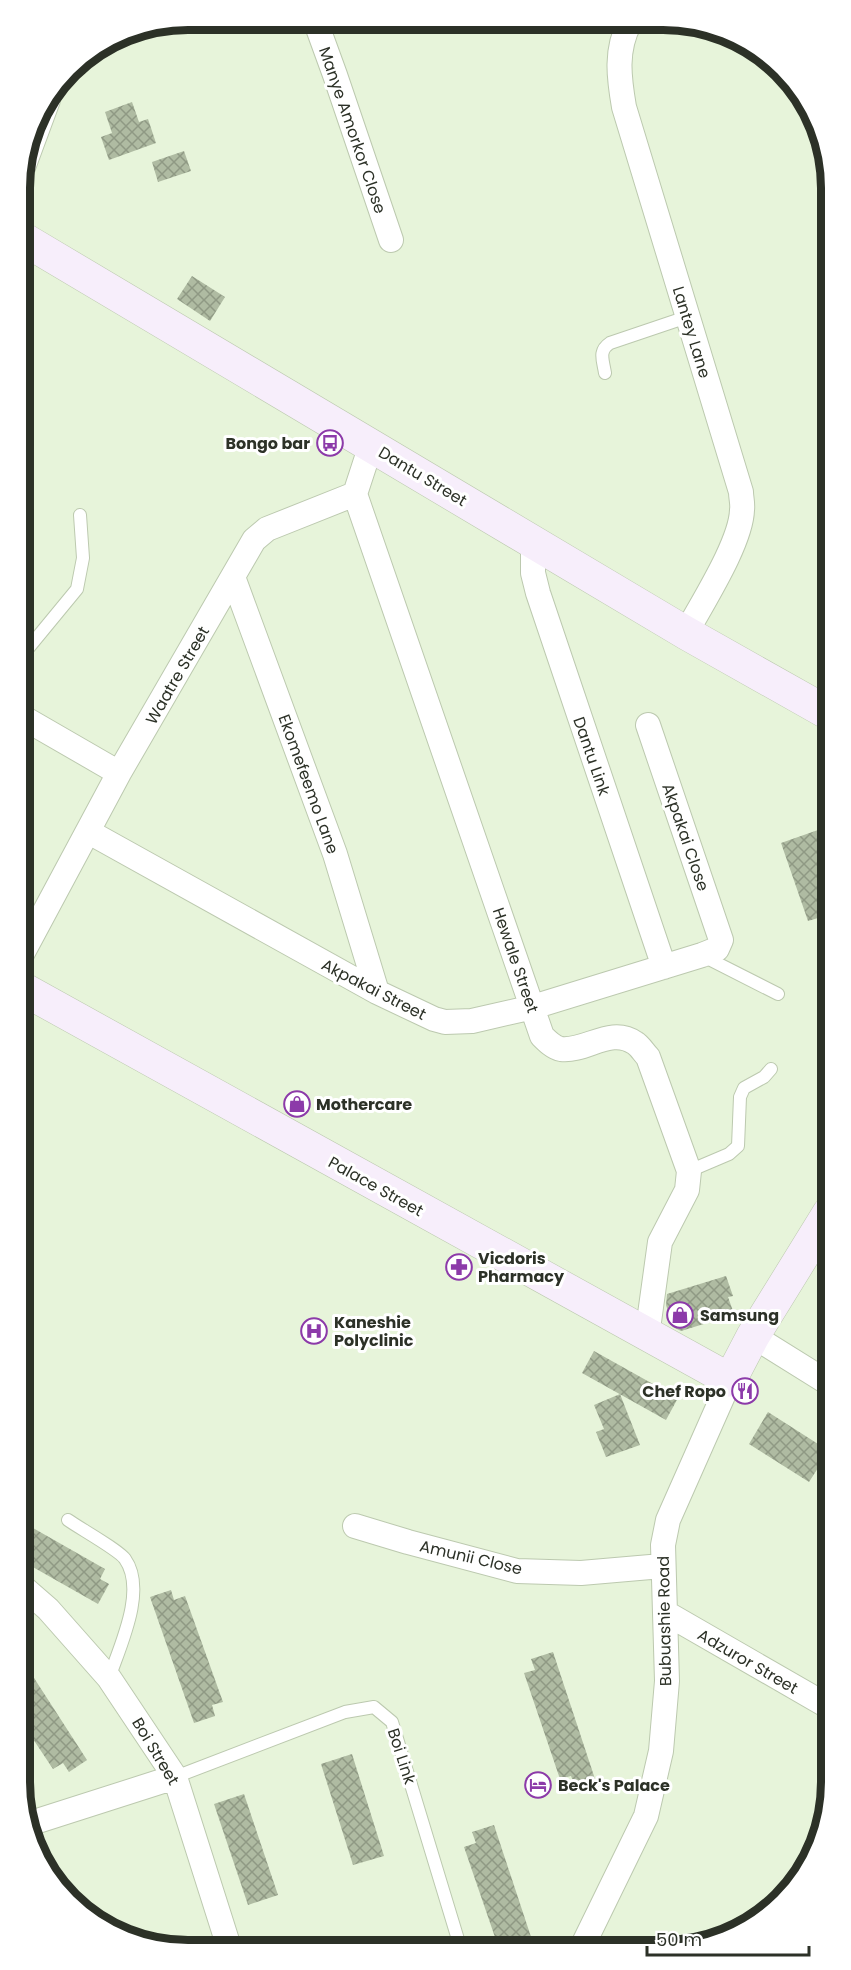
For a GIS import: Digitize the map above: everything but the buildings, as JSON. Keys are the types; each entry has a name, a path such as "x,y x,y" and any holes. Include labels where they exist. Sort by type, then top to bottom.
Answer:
{"street":[{"name":"Manye Amorkor Close","path":"318,30 391,240"},
{"name":"Lantey Lane","path":"625,30 620,45 620,84 632,135 741,492 742,510 736,534 686,633"},
{"name":"Dantu Street","path":"30,243 686,633 821,709"},
{"path":"355,494 371,445"},
{"name":"Waatre Street","path":"30,939 119,773 254,540 267,529 355,494"},
{"name":"Hewale Street","path":"355,494 542,1036 560,1049 576,1048 597,1040 619,1037 635,1042 648,1057 689,1171"},
{"name":"Dantu Link","path":"533,542 533,573 538,593 664,967"},
{"name":"Ekomefeemo Lane","path":"234,577 335,854 377,992"},
{"path":"30,722 119,773"},
{"name":"Akpakai Close","path":"648,725 721,940 710,952"},
{"name":"Akpakai Street","path":"89,832 377,992 445,1022 472,1021 532,1008 710,952"},
{"name":"Palace Street","path":"30,993 730,1380"},
{"path":"647,1336 660,1242 687,1190 689,1171"},
{"name":"Bubuashie Road","path":"584,1940 646,1816 661,1751 667,1681 666,1613 662,1566 663,1545 669,1520 730,1380 753,1336 821,1226"},
{"path":"753,1336 821,1378"},
{"name":"Amunii Close","path":"355,1526 517,1570 581,1573 662,1566"},
{"name":"Boi Street","path":"30,1594 48,1610 109,1678 175,1777 227,1940"},
{"name":"Adzuror Street","path":"666,1613 821,1702"},
{"path":"35,1822 175,1777"}],"lane":[{"path":"605,373 602,353 604,347 687,317"},
{"path":"30,646 77,589 83,558 80,515"},
{"path":"710,952 778,994"},
{"path":"689,1171 729,1154 738,1146 740,1097 744,1088 764,1077 771,1069"},
{"path":"68,1520 124,1558 134,1578 131,1611 109,1678"},
{"name":"Boi Link","path":"175,1777 345,1712 374,1707 392,1722 458,1940"}],"place":[{"name":"Bongo bar","path":"330,443"},
{"name":"Mothercare","path":"297,1104"},
{"name":"Vicdoris Pharmacy","path":"459,1267"},
{"name":"Samsung","path":"680,1315"},
{"name":"Kaneshie Polyclinic","path":"314,1331"},
{"name":"Chef Ropo","path":"745,1391"},
{"name":"Beck's Palace","path":"538,1785"}]}
